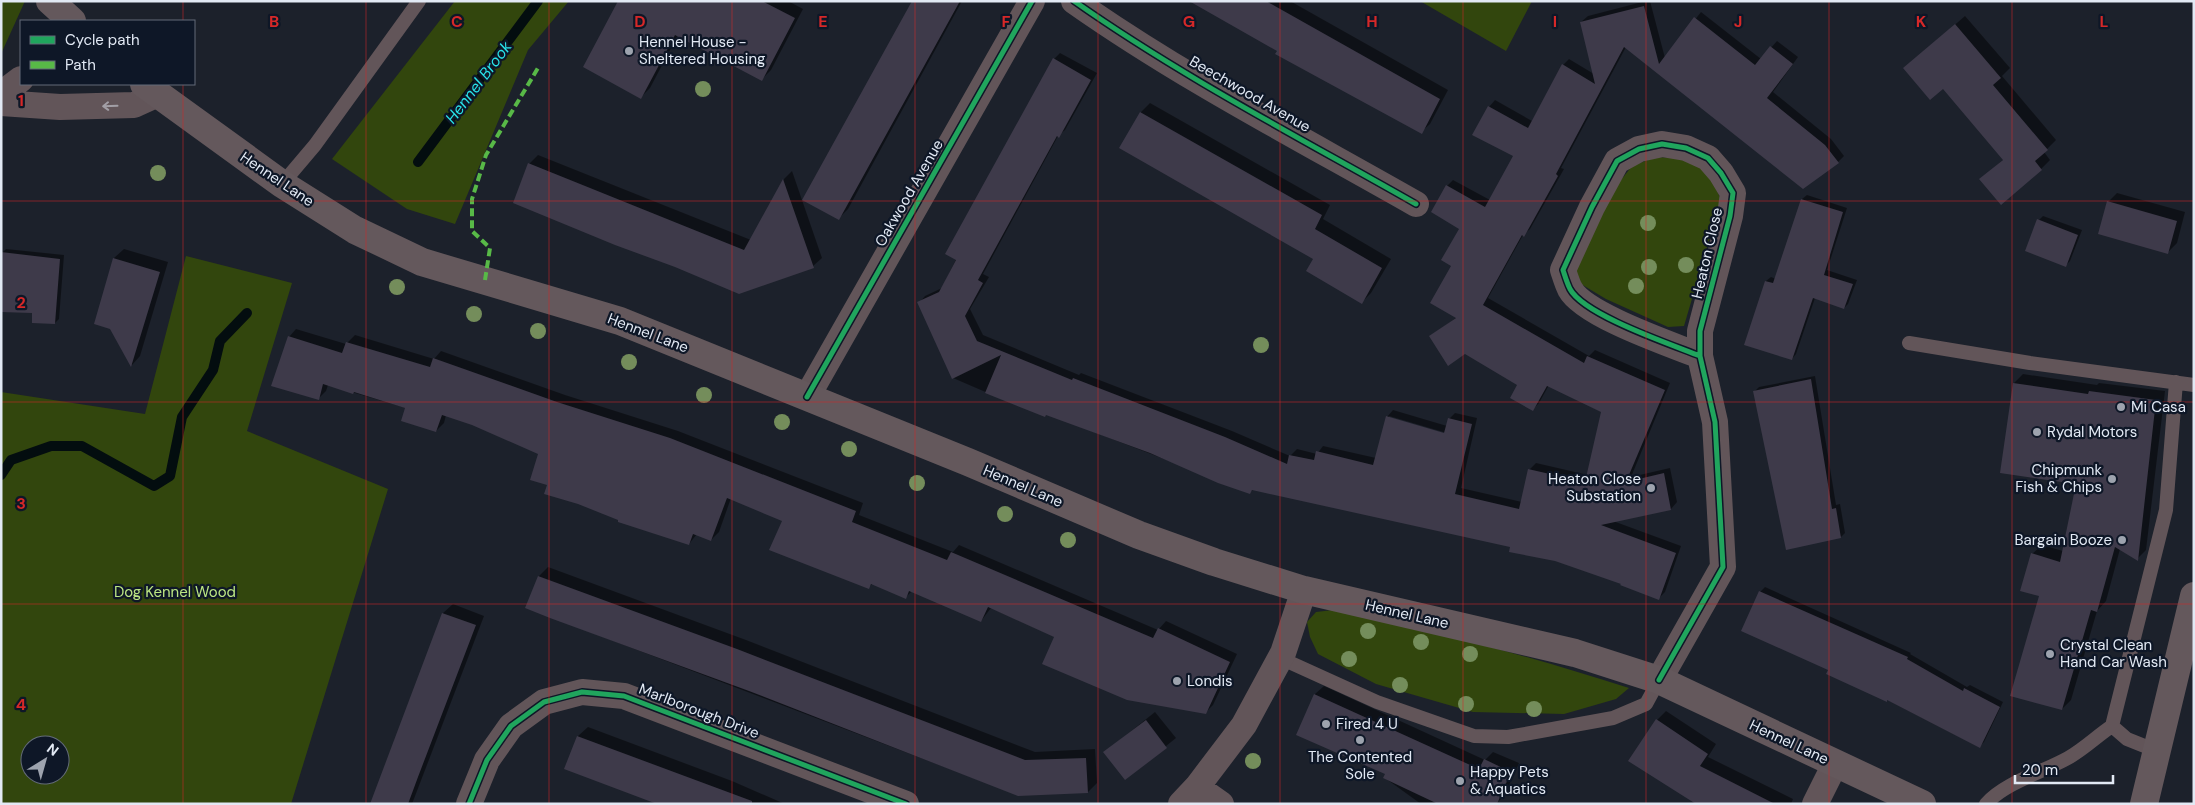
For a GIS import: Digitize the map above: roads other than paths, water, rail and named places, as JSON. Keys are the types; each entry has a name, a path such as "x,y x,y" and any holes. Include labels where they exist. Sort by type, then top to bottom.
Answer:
{"main road":[{"name":"Hennel Lane","path":"150,89 282,184 355,230 422,262 620,321 1139,535 1304,590 1575,653 1659,680 1922,804"},
{"path":"2144,804 2194,596"}],"street":[{"name":"Oakwood Avenue","path":"807,397 1032,1"},
{"name":"Beechwood Avenue","path":"1074,1 1109,26 1210,86 1416,204"},
{"path":"1,94 20,81"},
{"name":"Hennel Lane","path":"1,103 60,107 134,105 150,89"},
{"name":"Heaton Close","path":"1659,680 1722,567 1715,422 1700,356 1700,330 1730,216 1732,193 1721,173 1708,158 1686,148 1662,144 1639,149 1617,161 1592,207 1563,270 1570,290 1586,306 1700,356"},
{"path":"1221,804 1189,795 1244,724 1280,658 1304,590"},
{"name":"Marlborough Drive","path":"469,804 487,760 511,726 544,702 582,692 624,696 906,804"},
{"path":"1815,804 1835,764"}],"lane":[{"path":"282,184 315,146 418,1"},
{"path":"1909,343 2030,363 2194,385"},
{"path":"1986,804 1991,798 2014,784 2069,757 2112,726 2166,510 2176,382"},
{"path":"1280,658 1377,702 1474,736 1508,737 1613,718 1646,704 1659,680"},
{"path":"2112,726 2127,739 2157,751"}],"waterway":[{"name":"Hennel Brook","path":"418,162 538,1"},
{"name":"Hennel Brook","path":"1,475 11,460 51,446 82,446 154,486 170,476 182,417 213,370 220,341 247,313"}],"place":[{"name":"Hennel House - Sheltered Housing","path":"629,51"},
{"name":"Mi Casa","path":"2121,407"},
{"name":"Rydal Motors","path":"2037,432"},
{"name":"Chipmunk Fish & Chips","path":"2112,479"},
{"name":"Heaton Close Substation","path":"1651,488"},
{"name":"Bargain Booze","path":"2122,540"},
{"name":"Crystal Clean Hand Car Wash","path":"2050,654"},
{"name":"Londis","path":"1177,681"},
{"name":"Fired 4 U","path":"1326,724"},
{"name":"The Contented Sole","path":"1360,740"},
{"name":"Happy Pets & Aquatics","path":"1460,781"}],"park label":[{"name":"Dog Kennel Wood","path":"175,592"}]}
